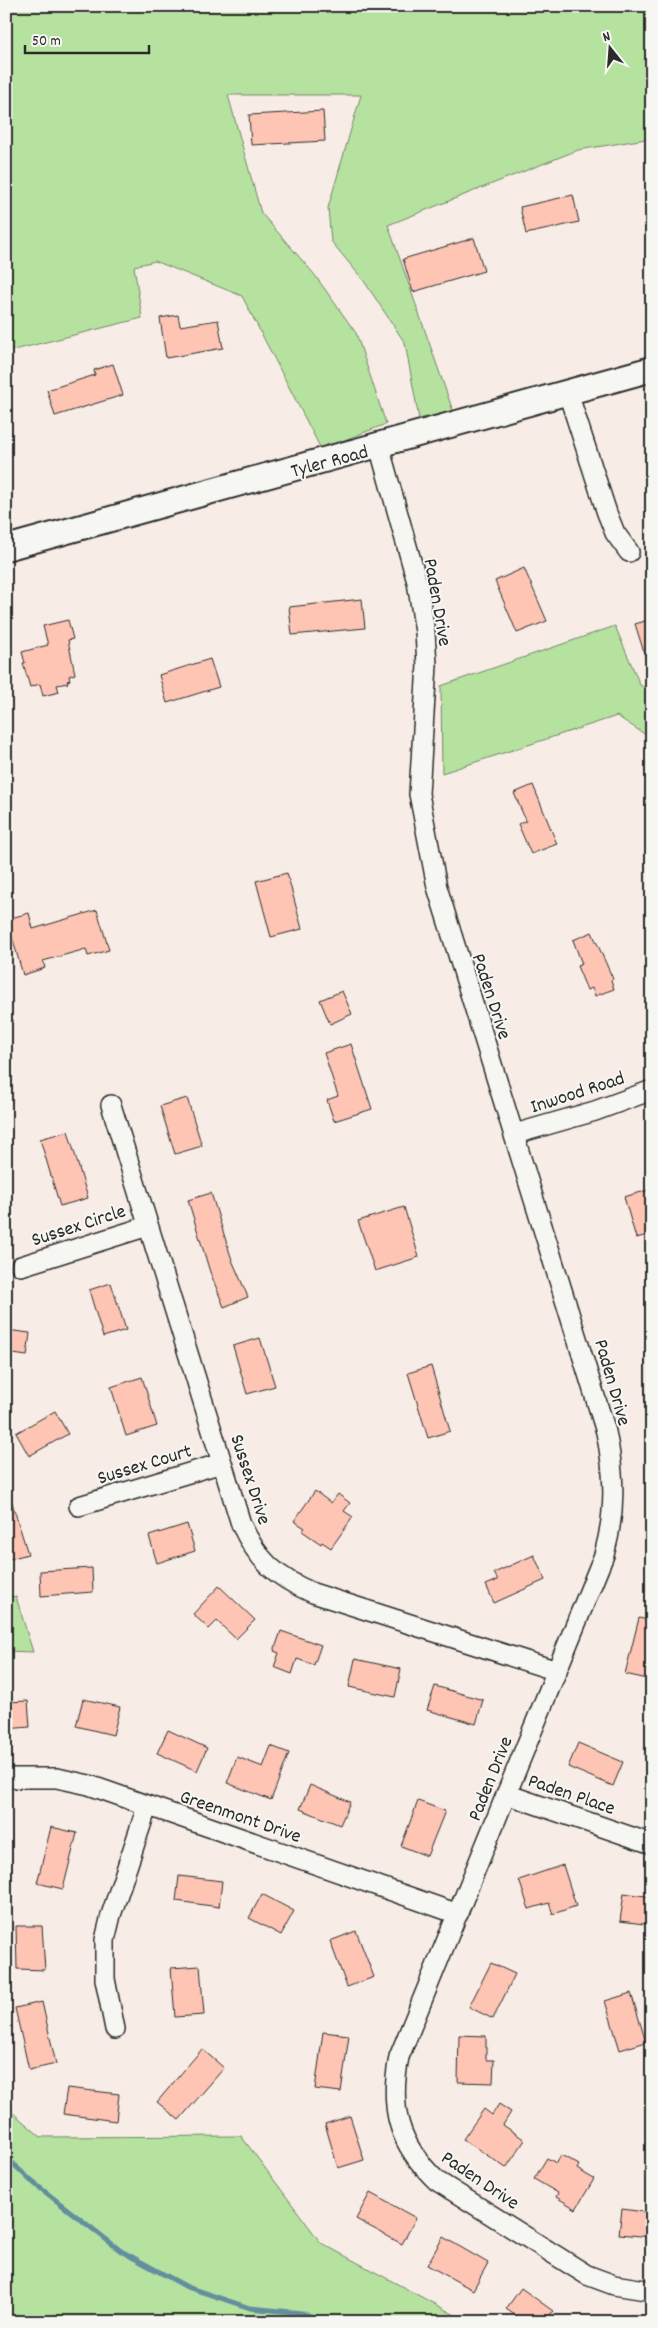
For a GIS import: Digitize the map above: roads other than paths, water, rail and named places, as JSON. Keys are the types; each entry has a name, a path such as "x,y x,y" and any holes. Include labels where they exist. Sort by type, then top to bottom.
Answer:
{"street":[{"name":"Tyler Road","path":"7,546 379,446 652,369"},
{"path":"568,394 607,513 616,533 629,552"},
{"name":"Paden Drive","path":"379,446 417,582 425,632 427,665 419,794 437,887 472,1006 515,1134 606,1432 613,1467 614,1494 609,1536 604,1555 399,2056 394,2081 394,2102 402,2135 423,2168 437,2181 587,2275 614,2285 652,2291"},
{"name":"Inwood Road","path":"515,1134 595,1111 652,1090"},
{"name":"Sussex Drive","path":"111,1105 241,1524 259,1558 273,1571 292,1584 313,1594 557,1670"},
{"name":"Sussex Circle","path":"21,1266 148,1226"},
{"name":"Sussex Court","path":"79,1506 222,1463"},
{"name":"Greenmont Drive","path":"6,1778 50,1778 89,1785 458,1914"},
{"name":"Paden Place","path":"506,1794 652,1844"},
{"path":"114,2029 105,1980 105,1940 111,1915 147,1806"}],"waterway":[{"path":"6,2157 30,2180 121,2251 187,2287 250,2308 302,2313 329,2322"}]}
